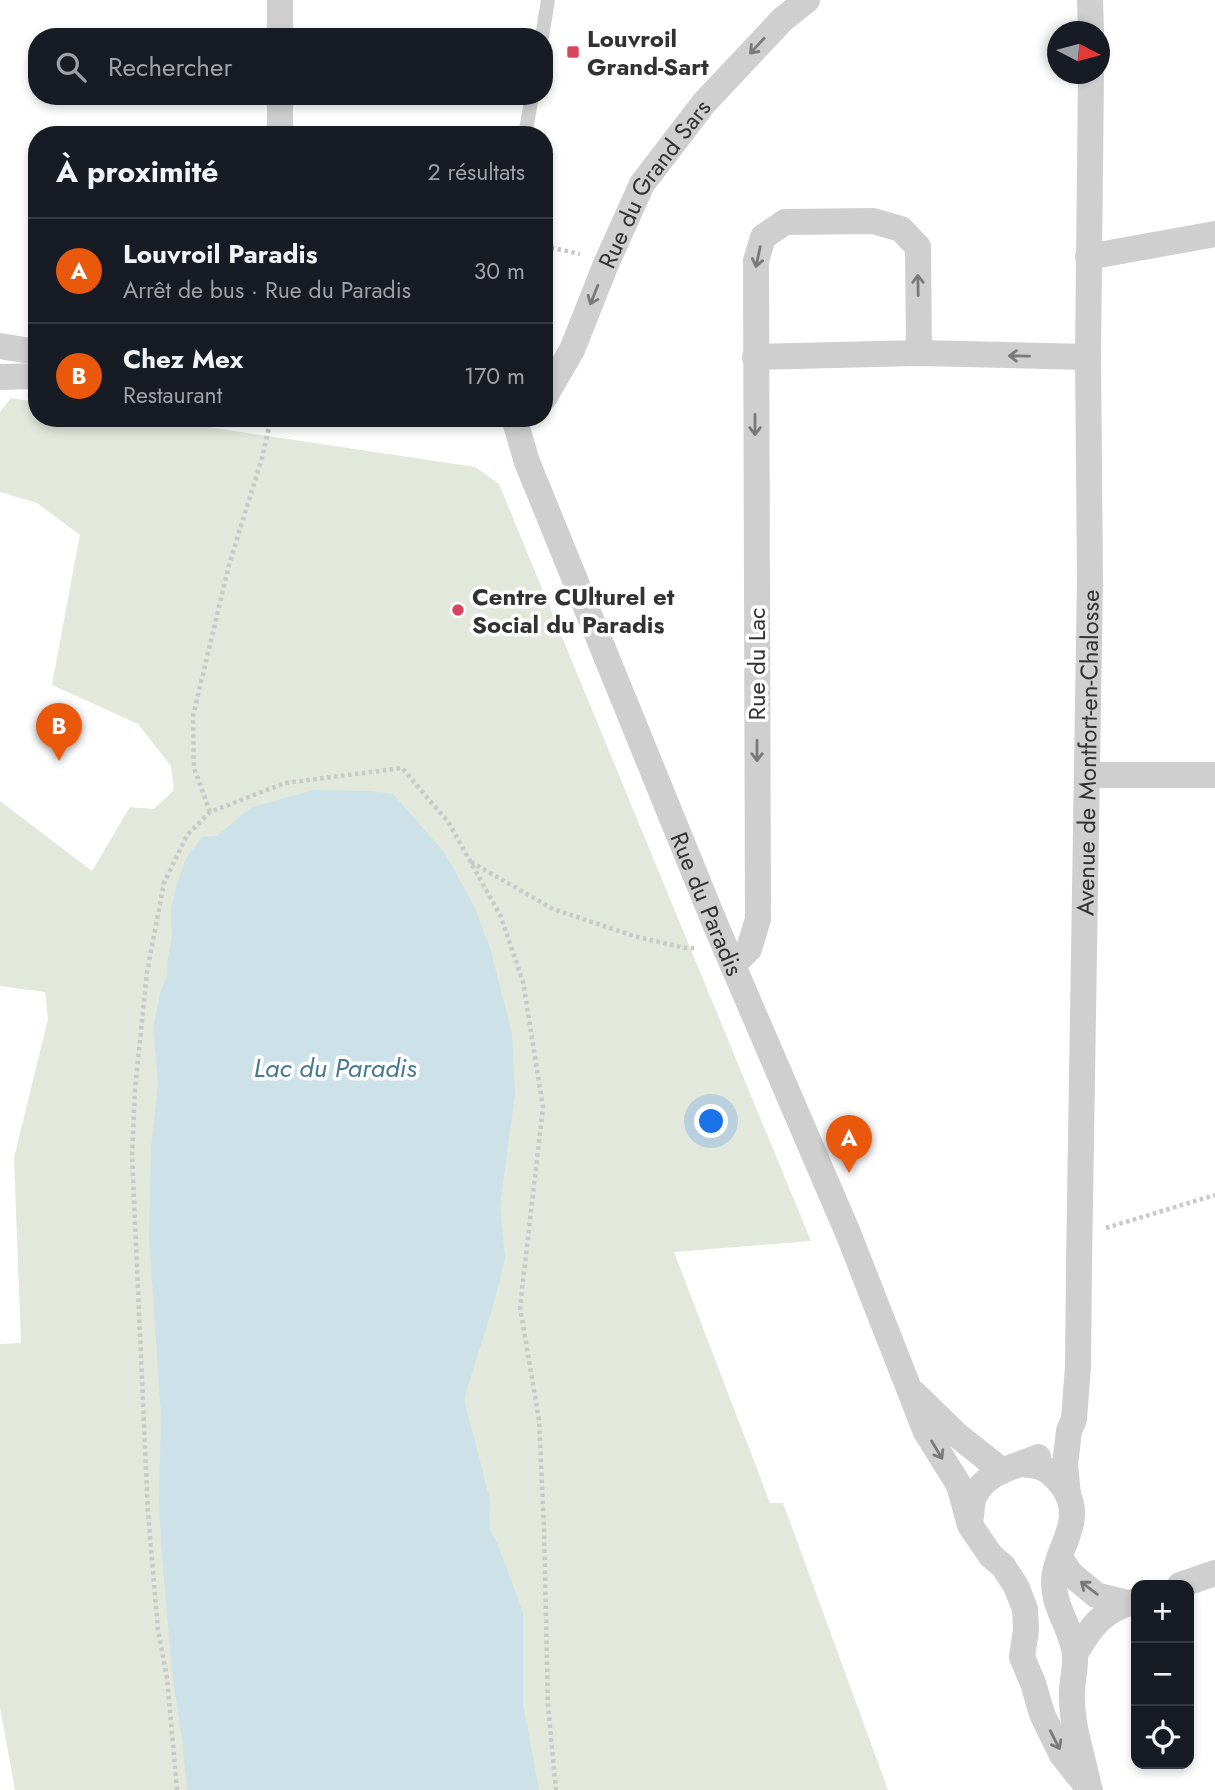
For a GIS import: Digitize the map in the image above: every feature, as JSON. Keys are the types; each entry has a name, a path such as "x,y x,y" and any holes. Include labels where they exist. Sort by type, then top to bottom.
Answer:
{"street":[{"path":"279,0 280,28"},
{"name":"Rue du Grand Sars","path":"553,383 572,350 642,184 704,103 783,19 807,0"},
{"path":"1090,0 1091,21"},
{"name":"Avenue de Montfort-en-Chalosse","path":"1074,1666 1060,1616 1054,1573 1069,1537 1072,1512 1065,1465 1069,1431 1074,1419 1078,1366 1090,579 1087,357 1091,84"},
{"path":"280,105 280,126"},
{"name":"Rue du Lac","path":"734,964 748,949 758,919 755,357 756,261 763,237 785,222 873,221 901,229 918,247 919,353"},
{"path":"1088,257 1215,234"},
{"path":"0,346 28,351"},
{"path":"755,357 919,353 1087,357"},
{"path":"0,394 19,377"},
{"name":"Rue du Paradis","path":"517,427 527,462 716,926 848,1233 926,1432 959,1485 970,1525 1016,1586 1025,1609 1027,1630 1022,1657 1033,1683"},
{"path":"1087,775 1215,775"},
{"name":"Rue du Paradis","path":"908,1388 957,1435 1011,1467 1044,1468 1068,1495"},
{"path":"970,1525 974,1496 985,1481 1011,1467 1038,1458 1069,1431"},
{"path":"1060,1558 1071,1574 1096,1595 1131,1602"},
{"path":"1194,1580 1215,1573"},
{"path":"1033,1683 1054,1689 1074,1666 1091,1626 1106,1614 1131,1602"},
{"path":"1033,1683 1042,1714 1062,1755 1090,1790 1074,1724 1074,1666"}],"lane":[{"path":"543,28 548,0"},
{"path":"527,126 530,105"}],"path":[{"path":"553,248 608,260"},
{"path":"210,812 194,768 193,716 229,565 269,427"},
{"path":"177,1790 167,1678 158,1629 148,1513 132,1155 146,972 164,883 187,835 210,812 285,783 402,768 449,823 501,917 523,982 543,1107 520,1307 539,1420 548,1706 556,1790"},
{"path":"470,862 553,909 634,936 703,948"},
{"path":"1078,1236 1215,1195"}],"shaded area":[{"path":"11,398 28,401 28,427 208,427 475,467 499,484 811,1241 674,1252 770,1503 783,1503 888,1790 15,1790 0,1707 0,1344 21,1343 14,1158 48,1019 45,992 0,986 0,801 92,871 130,807 154,809 174,790 171,766 138,724 52,685 80,535 37,503 0,492 0,412"}],"water":[{"name":"Lac du Paradis","path":"313,790 393,794 444,852 474,906 491,951 512,1034 515,1094 500,1206 505,1258 464,1399 490,1500 489,1528 523,1613 523,1704 539,1790 187,1790 172,1672 159,1500 161,1416 149,1235 151,1148 158,1084 153,1027 167,976 172,938 171,909 186,858 202,837 217,836 250,808"}],"place":[{"name":"Louvroil Grand-Sart","path":"573,52"},
{"name":"Centre CUlturel et Social du Paradis","path":"458,610"},
{"name":"Chez Mex","path":"59,761"},
{"name":"Louvroil Paradis","path":"849,1173"}]}
